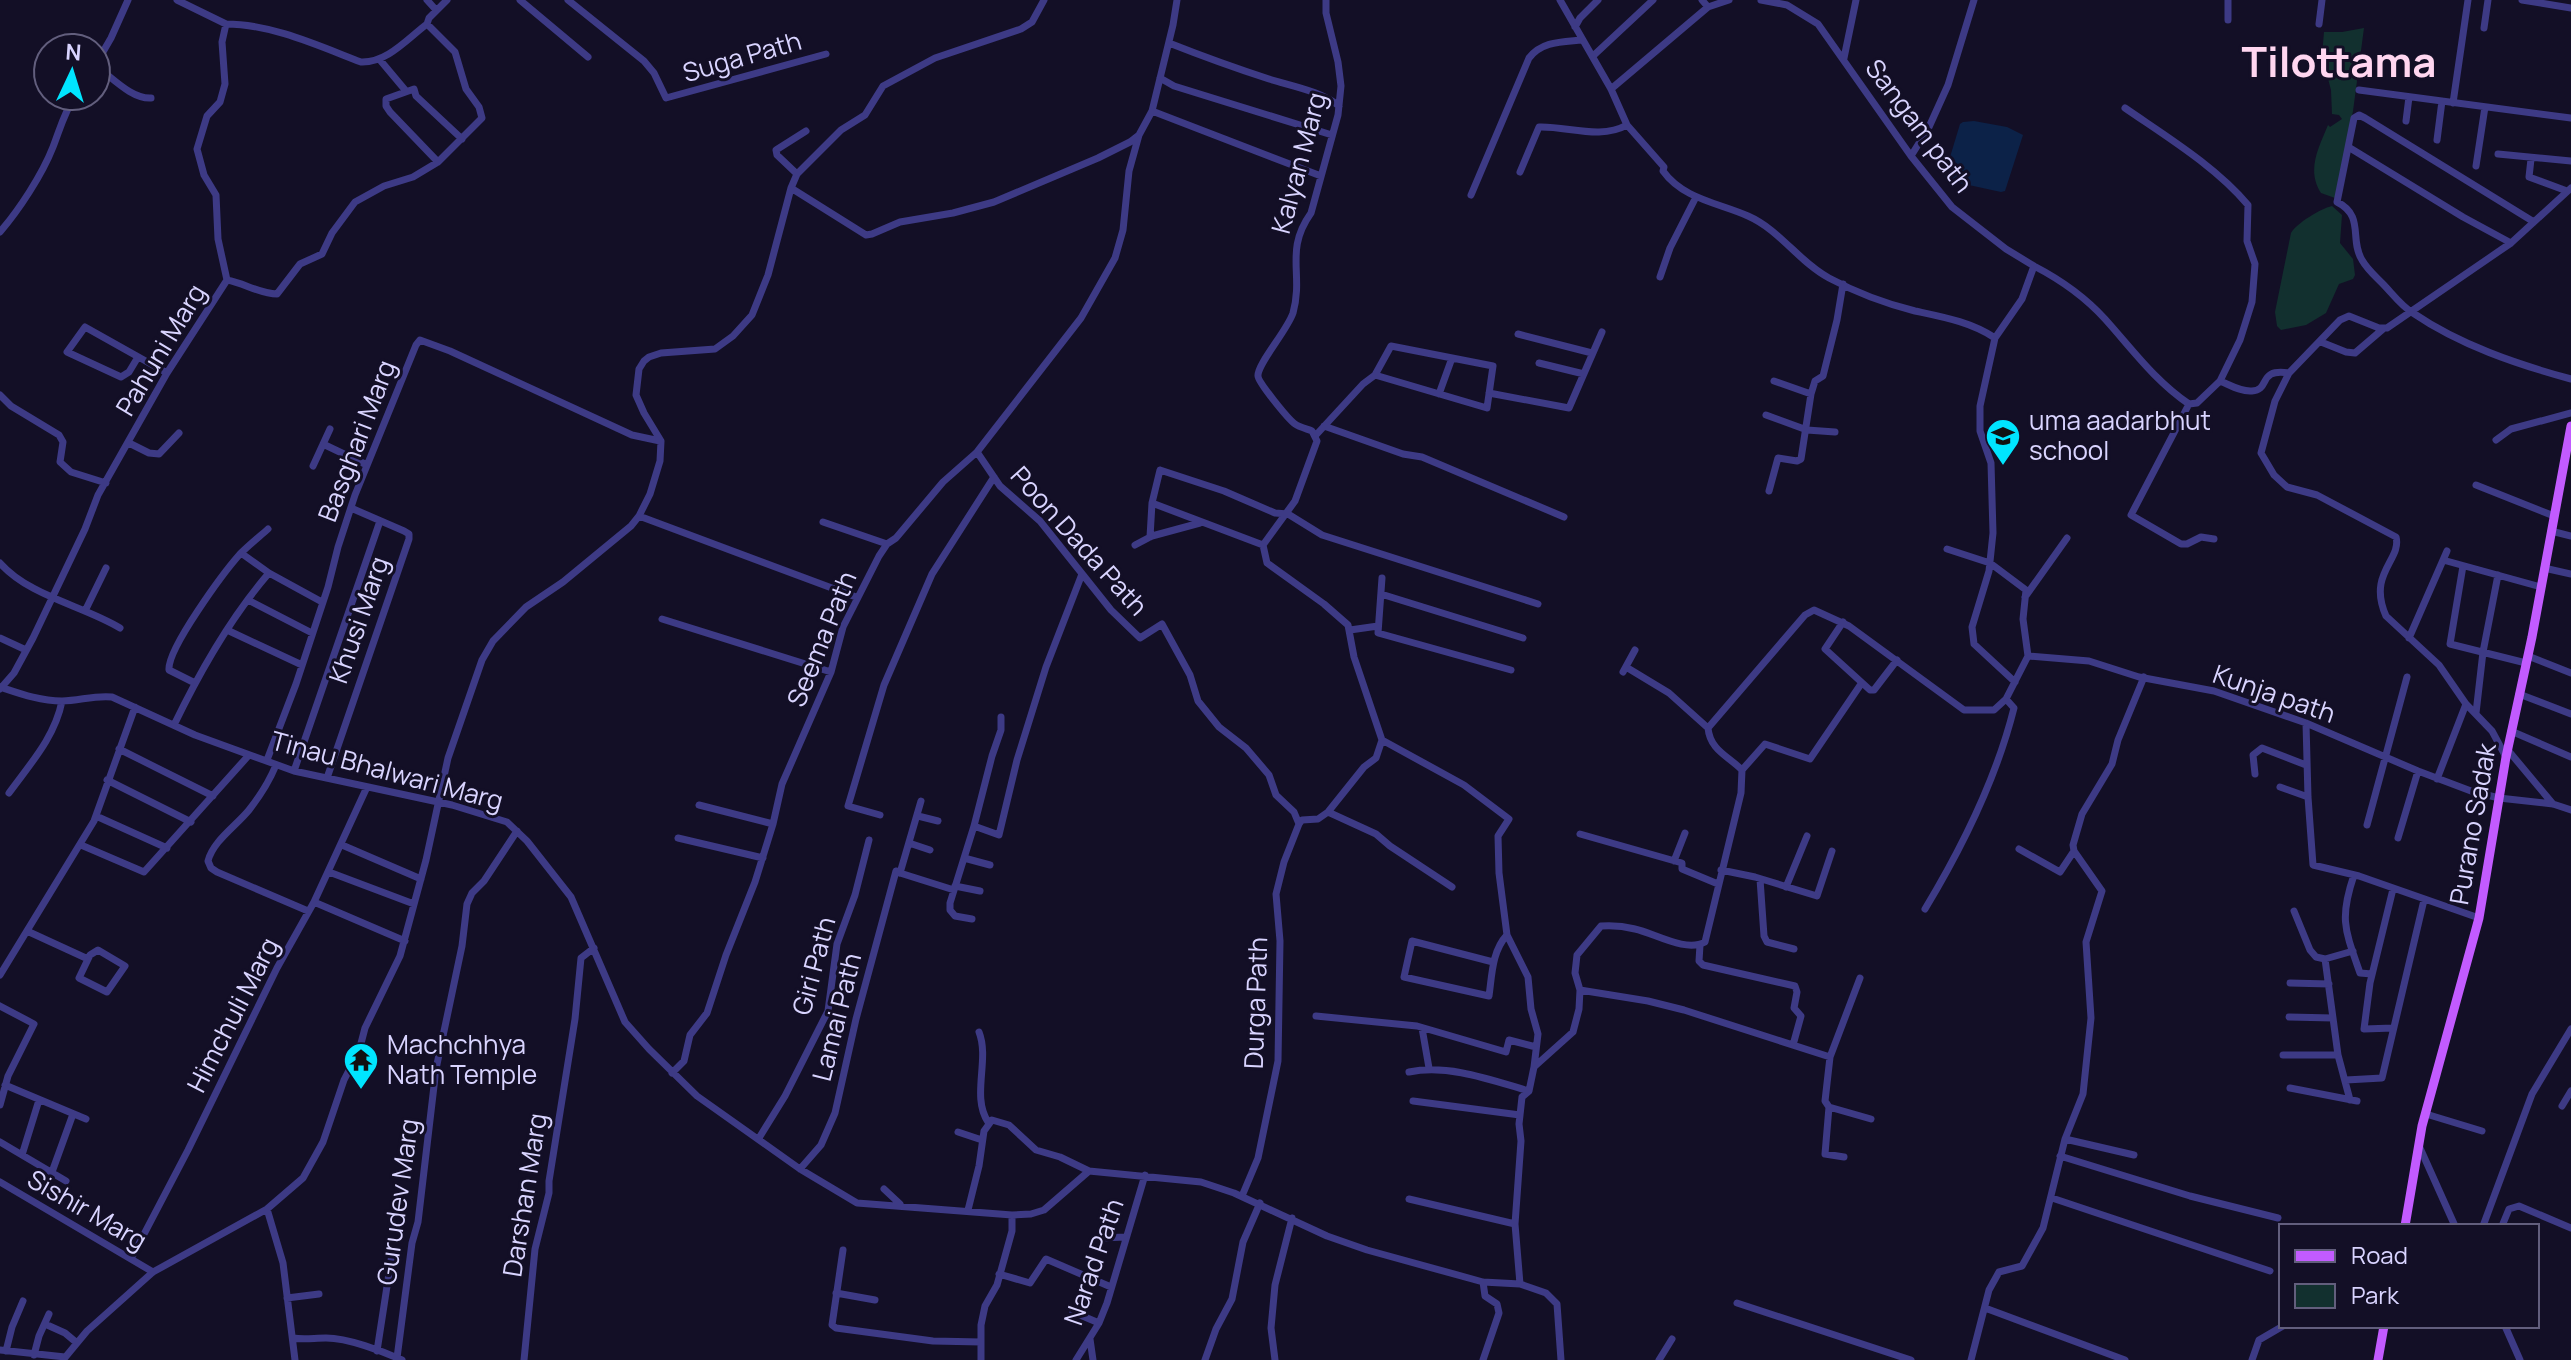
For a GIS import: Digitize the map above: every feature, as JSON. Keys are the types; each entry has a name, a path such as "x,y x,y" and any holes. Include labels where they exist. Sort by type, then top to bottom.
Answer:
{"main road":[{"name":"Purano Sadak","path":"2405,1224 2426,1114 2479,918 2511,731 2554,516 2566,482 2571,426"},
{"path":"2378,1360 2384,1328"}],"street":[{"path":"112,36 128,0"},
{"path":"179,0 226,24 265,29 361,62 380,60 427,24 447,0"},
{"path":"427,0 436,10"},
{"path":"520,0 588,57"},
{"name":"Suga Path","path":"568,0 644,61 654,73 666,98 826,54"},
{"path":"23,1301 3,1351 64,1358 110,1309 153,1272 267,1209 303,1178 323,1142 344,1080 405,941 451,746 482,660 493,641 529,605 584,565 639,516 657,472 661,441 636,395 639,369 654,355 715,349 752,315 768,275 797,174 841,130 865,115 885,84 935,58 1021,29 1032,22 1044,0"},
{"name":"Seema Path","path":"672,1073 684,1061 690,1035 707,1013 763,858 782,784 831,672 843,627 856,597 887,544 896,538 943,482 977,452 1081,318 1115,258 1123,230 1129,171 1139,135 1152,111 1177,0"},
{"name":"Kalyan Marg","path":"1316,435 1295,424 1259,383 1257,374 1261,363 1284,333 1293,311 1297,283 1295,244 1311,213 1339,106 1339,74 1326,0"},
{"path":"1560,0 1611,89 1627,125 1664,167 1665,175 1696,197 1747,215 1770,228 1821,273 1843,284 1893,304 1982,329 1995,338"},
{"path":"1575,27 1598,0"},
{"path":"1593,56 1653,0"},
{"path":"1702,0 1708,7"},
{"path":"1611,89 1708,7 1729,0"},
{"name":"Sangam path","path":"1761,0 1787,5 1818,24 1911,156 1952,207 2006,249 2057,278 2080,296 2103,317 2158,381 2189,404"},
{"path":"1844,58 1856,0"},
{"path":"1911,156 1929,127 1948,85 1974,0"},
{"path":"2228,0 2228,20"},
{"path":"2319,24 2322,0"},
{"path":"2453,103 2468,0"},
{"path":"2484,28 2488,0"},
{"path":"2522,0 2571,8"},
{"name":"Pahuni Marg","path":"0,688 14,673 26,650 85,529 98,495 167,373 227,280 218,239 216,195 204,175 197,149 207,116 220,102 225,84 222,42 226,24"},
{"path":"227,280 277,294 300,264 322,254 332,233 355,202 384,186 413,177 438,162 482,118 481,111 466,89 455,52 427,24"},
{"path":"1471,195 1529,58 1536,49 1548,44 1582,40"},
{"path":"1169,43 1310,92 1339,106"},
{"path":"380,60 406,91"},
{"path":"112,77 134,94 151,98"},
{"path":"1160,78 1174,86 1332,135"},
{"path":"438,162 386,106 386,99 414,89 416,96 462,139"},
{"path":"2359,90 2571,118"},
{"path":"2406,121 2409,97"},
{"path":"2437,140 2442,101"},
{"path":"2476,166 2485,107"},
{"path":"2125,108 2178,144 2248,205 2247,241 2255,264 2252,302 2240,340 2220,381 2197,403 2189,404 2131,515 2181,544 2201,537 2214,539"},
{"path":"1152,111 1321,176"},
{"path":"0,232 41,170 66,112"},
{"path":"2534,222 2359,115 2354,118 2337,202 2353,216 2360,258 2411,312 2518,365 2571,379"},
{"path":"1520,172 1539,127 1600,132 1627,125"},
{"path":"797,174 777,155 776,150 806,131"},
{"path":"791,188 866,235 900,222 994,202 1098,158 1139,135"},
{"path":"2350,148 2511,243"},
{"path":"2498,154 2571,161"},
{"path":"2321,342 2355,353 2383,329 2511,243 2569,190 2529,177 2531,159"},
{"path":"1660,277 1670,248 1696,197"},
{"path":"2015,682 1974,644 1972,627 1989,571 1993,507 1991,463 1980,431 1980,406 1995,338 2022,299 2034,266"},
{"path":"1769,491 1776,460 1780,457 1799,461 1807,430 1811,394 1815,381 1823,376 1843,284"},
{"path":"2383,329 2347,316 2289,373 2280,389 2267,429 2263,458 2287,487 2317,495 2396,537 2397,545 2380,582 2379,592 2386,616 2439,665 2466,704 2553,804"},
{"path":"138,357 126,376 121,377 67,352 85,327 167,373"},
{"path":"1489,393 1569,408 1602,332"},
{"path":"1518,334 1592,353"},
{"name":"Basghari Marg","path":"267,760 302,665 351,508 420,340 632,435 661,441"},
{"path":"1299,824 1302,820 1318,819 1328,812 1364,767 1376,758 1382,740 1354,657 1348,625 1267,563 1263,545 1282,517 1288,514 1302,486 1317,441 1316,435 1375,375 1391,346 1493,366 1487,408 1375,375"},
{"path":"1439,394 1452,358"},
{"path":"1539,363 1584,374"},
{"path":"2220,381 2253,391 2259,389 2271,373 2289,373"},
{"path":"1774,381 1811,394"},
{"path":"0,395 11,406 59,435 63,442 60,462 64,468 106,483"},
{"path":"2496,440 2511,429 2571,413"},
{"path":"1766,415 1807,430 1835,432"},
{"path":"1324,426 1403,454 1422,457 1564,517"},
{"path":"313,466 330,429"},
{"path":"129,443 149,453 159,454 179,433"},
{"path":"323,444 367,465"},
{"name":"Poon Dada Path","path":"977,452 1000,486 1040,521 1111,610 1140,638 1162,624 1190,675 1198,701 1219,727 1246,748 1269,775 1276,795 1294,812 1299,824"},
{"path":"1150,537 1152,503 1160,470 1224,491 1275,513 1288,514 1322,535 1538,604"},
{"path":"880,815 848,806 884,685 932,574 994,477"},
{"path":"2476,485 2554,516"},
{"path":"1152,503 1263,545"},
{"name":"Khusi Marg","path":"327,778 409,539 409,534 404,531 351,508"},
{"path":"639,516 856,597"},
{"path":"294,771 380,521"},
{"path":"823,522 887,544"},
{"path":"1135,545 1150,537 1202,522"},
{"path":"195,683 169,670 168,666 185,632 241,553 268,529"},
{"path":"2551,531 2571,536"},
{"path":"2025,597 2067,538"},
{"path":"1708,728 1805,615 1814,610 1843,622 1964,710 1994,710 2006,699 2028,656 2023,619 2026,590 1990,563 1947,549"},
{"path":"2409,638 2447,551"},
{"path":"241,553 269,573 322,602"},
{"path":"2443,560 2541,587"},
{"path":"1,564 52,598 120,628"},
{"path":"2463,566 2450,644 2527,659 2571,673"},
{"path":"85,611 106,568"},
{"path":"2544,568 2571,574"},
{"path":"174,725 227,630 269,573"},
{"path":"974,826 999,835 1017,760 1046,667 1082,574"},
{"path":"2476,713 2483,652 2498,575"},
{"path":"1382,578 1378,633 1511,670"},
{"path":"1381,594 1523,638"},
{"path":"248,600 312,633"},
{"path":"662,619 831,672"},
{"path":"1843,622 1825,649 1861,684 1874,690 1897,660"},
{"path":"1350,630 1378,626"},
{"path":"227,630 302,665"},
{"path":"0,638 26,650"},
{"path":"1635,650 1625,670 1669,693 1708,728 1709,739 1724,757 1742,770"},
{"name":"Kunja path","path":"2028,656 2089,661 2144,677 2214,691 2306,723 2437,779 2499,798 2553,804 2571,810"},
{"path":"1971,1360 1989,1290 1999,1272 2022,1266 2043,1228 2065,1139 2083,1094 2091,1018 2086,942 2102,891 2073,845 2082,814 2112,764 2118,740 2144,677"},
{"path":"2367,825 2407,677"},
{"path":"1534,1067 1573,1032 1580,990 1575,973 1577,955 1601,926 1630,927 1671,941 1700,945 1705,942 1741,793 1742,770 1765,744 1810,759 1861,684"},
{"name":"Tinau Bhalwari Marg","path":"0,688 32,698 62,701 101,696 118,698 174,725 294,771 483,813 507,822 527,841 571,897 625,1022 697,1096 800,1169 857,1203 1031,1214 1044,1210 1089,1171"},
{"path":"2519,694 2571,714"},
{"path":"1925,909 1955,859 1987,791 2014,708 2006,699"},
{"path":"9,793 52,733 62,701"},
{"path":"2437,779 2466,704"},
{"path":"0,975 96,816 135,707"},
{"path":"972,919 955,916 950,910 1001,730 1001,717"},
{"path":"2306,723 2313,865 2354,875 2479,918"},
{"path":"2511,731 2571,757"},
{"path":"1382,740 1464,785 1509,819 1498,836 1507,935 1528,977 1531,1009 1538,1034 1529,1091 1522,1097 1520,1115 1515,1224 1520,1284"},
{"path":"2255,774 2253,755 2262,748 2306,765"},
{"path":"119,749 213,796"},
{"path":"81,845 144,872 249,755"},
{"path":"276,765 249,810 216,846 208,861 217,872 308,911"},
{"path":"2398,838 2418,771"},
{"path":"107,780 191,822"},
{"name":"Himchuli Marg","path":"131,1259 329,872 367,787"},
{"path":"2280,787 2308,797"},
{"name":"Lamai Path","path":"800,1169 821,1145 835,1113 856,1019 896,871 900,873 921,801"},
{"path":"699,805 773,824"},
{"path":"1328,812 1376,834 1452,887"},
{"path":"96,816 167,848"},
{"path":"918,816 938,821"},
{"name":"Durga Path","path":"1242,1196 1258,1158 1278,1061 1280,941 1276,894 1299,824"},
{"name":"Gurudev Marg","path":"400,1359 436,1069 462,946 467,904 517,831"},
{"path":"1674,861 1685,833"},
{"path":"1580,834 1682,863 1682,869 1718,884"},
{"path":"1786,887 1807,836"},
{"path":"678,838 763,858"},
{"name":"Giri Path","path":"759,1138 785,1096 828,1011 837,944 855,895 869,840"},
{"path":"909,843 930,850"},
{"path":"342,845 421,879"},
{"path":"2019,849 2060,872 2074,851"},
{"path":"1721,870 1817,896 1832,851"},
{"path":"964,858 990,865"},
{"path":"329,872 414,904"},
{"path":"900,873 955,888 980,891"},
{"path":"2354,875 2344,904 2346,934 2360,973 2372,974"},
{"path":"1760,879 1764,936 1767,942 1794,949"},
{"path":"2393,889 2372,974 2364,1029 2393,1028"},
{"path":"2346,1080 2382,1078 2424,900"},
{"path":"314,902 405,941"},
{"path":"2294,911 2316,957 2325,959 2353,951"},
{"path":"27,931 88,959"},
{"path":"1493,962 1412,941 1404,977 1489,996 1493,962 1499,944 1507,935"},
{"path":"1700,945 1699,961 1703,965 1795,986 1794,1008 1801,1016 1793,1045"},
{"name":"Darshan Marg","path":"524,1360 535,1249 549,1193 581,958 594,948"},
{"path":"98,950 124,965 125,969 110,990 102,992 79,978 88,959 93,951 98,950"},
{"path":"2290,1088 2354,1101 2338,1055 2325,959"},
{"path":"1860,978 1830,1057 1824,1097 1829,1107 1871,1119"},
{"path":"2290,983 2329,984"},
{"path":"1580,990 1684,1010 1830,1057"},
{"path":"0,1006 34,1024 5,1085 0,1105"},
{"path":"1316,1016 1422,1028 1506,1052 1509,1040 1536,1047"},
{"path":"2289,1017 2333,1018"},
{"path":"1422,1028 1429,1068"},
{"path":"2484,1224 2532,1094 2571,1029"},
{"path":"968,1210 988,1122 981,1109 984,1049 979,1032"},
{"path":"2283,1055 2338,1055"},
{"path":"1409,1072 1429,1068 1483,1077 1529,1091"},
{"path":"5,1085 86,1119"},
{"path":"2562,1106 2571,1093"},
{"path":"22,1155 39,1100"},
{"path":"1413,1101 1520,1115"},
{"path":"1829,1107 1825,1154 1844,1157"},
{"path":"52,1172 73,1114"},
{"path":"2426,1114 2482,1131"},
{"path":"988,1122 1004,1122 1036,1150 1089,1171 1201,1182 1260,1203 1327,1236 1367,1250 1483,1282 1520,1284 1546,1293 1557,1304 1561,1360"},
{"path":"958,1132 982,1140"},
{"path":"2065,1139 2134,1155"},
{"path":"0,1142 66,1181"},
{"path":"2419,1146 2454,1224"},
{"path":"2060,1156 2190,1196 2278,1218"},
{"name":"Narad Path","path":"1076,1360 1099,1323 1145,1175"},
{"name":"Sishir Marg","path":"0,1182 153,1272"},
{"path":"884,1189 900,1204"},
{"path":"2052,1198 2270,1271"},
{"path":"1409,1199 1515,1224"},
{"path":"1205,1360 1216,1329 1232,1299 1243,1242 1260,1203"},
{"path":"2503,1224 2509,1209 2519,1206 2571,1228"},
{"path":"267,1209 283,1263 295,1360"},
{"path":"981,1360 985,1306 997,1285 1012,1231 1012,1215"},
{"path":"1275,1360 1271,1328 1275,1285 1292,1218"},
{"path":"1102,1238 1125,1237"},
{"path":"843,1250 831,1320 836,1328 948,1342 981,1342"},
{"path":"377,1351 392,1254"},
{"path":"999,1274 1030,1283 1046,1259 1111,1287"},
{"path":"1483,1282 1485,1296 1499,1308 1483,1360"},
{"path":"836,1293 875,1300"},
{"path":"287,1298 319,1294"},
{"path":"1737,1303 1911,1360"},
{"path":"1985,1308 2125,1360"},
{"path":"1073,1312 1099,1323"},
{"path":"34,1355 49,1314"},
{"path":"45,1324 65,1333 77,1343"},
{"path":"2252,1360 2259,1340 2280,1328"},
{"path":"2506,1328 2520,1360"},
{"path":"293,1338 327,1338 400,1359"},
{"path":"1090,1339 1093,1360"},
{"path":"1659,1360 1672,1339"}],"green space":[{"path":"2364,28 2353,111 2335,198 2321,193 2314,176 2316,159 2328,125 2330,127 2342,119 2332,114 2331,90 2322,56 2324,32"},
{"path":"2332,206 2342,215 2340,243 2353,259 2355,275 2353,279 2339,284 2326,313 2306,325 2281,330 2277,326 2275,312 2291,233 2309,217"}],"water":[{"path":"1974,121 2007,127 2023,135 2005,191 1955,182 1944,177 1960,124"}],"place":[{"name":"uma aadarbhut school","path":"2003,467"},
{"name":"Machchhya Nath Temple","path":"361,1091"}],"district":[{"name":"Tilottama","path":"2339,62"}]}
